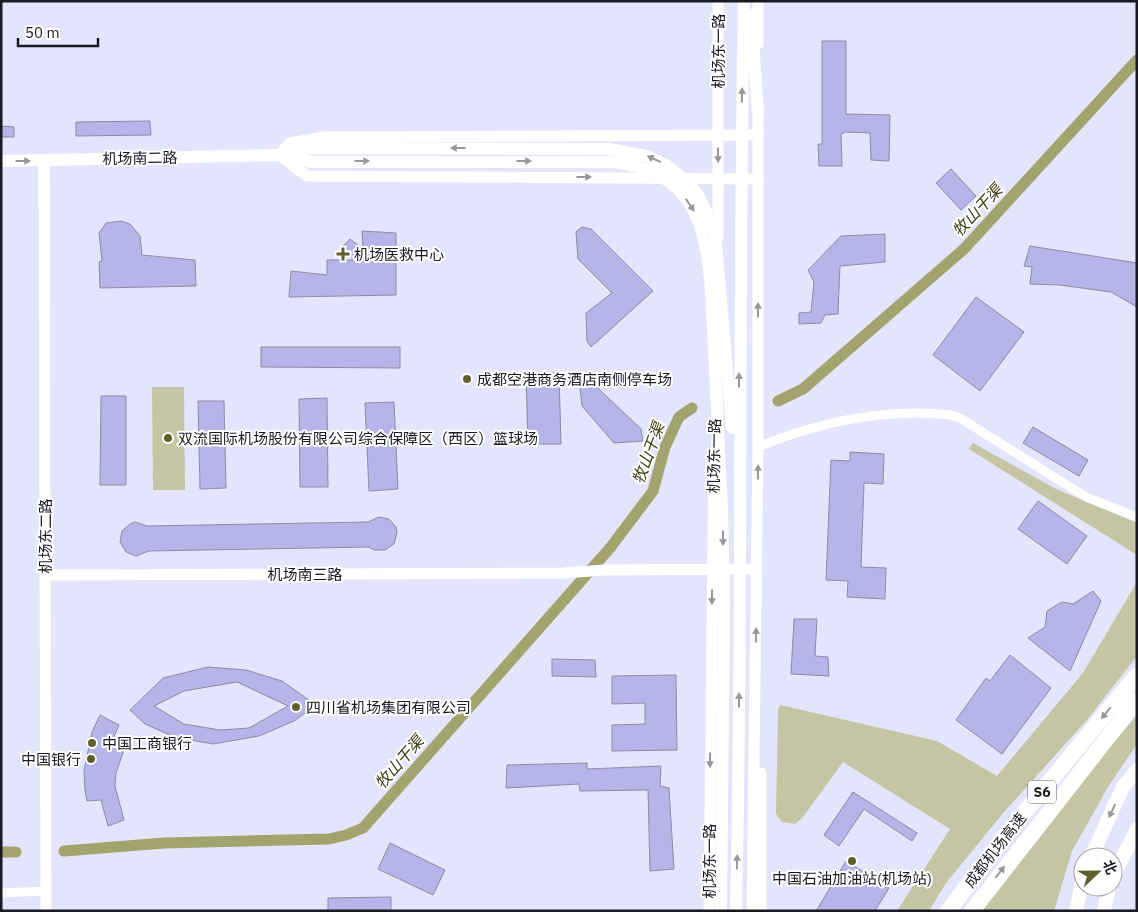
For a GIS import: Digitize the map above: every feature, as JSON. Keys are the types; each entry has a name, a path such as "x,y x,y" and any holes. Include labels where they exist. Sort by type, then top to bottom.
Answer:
{"highway":[{"name":"成都机场高速","path":"948,911 1004,836 1137,675"},
{"name":"成都机场高速","path":"972,911 1137,700"}],"main road":[{"path":"736,911 740,225 744,1"},
{"path":"750,1 758,112"},
{"path":"279,155 302,148 609,149 646,156 680,175 693,188 704,204 717,242 739,514"},
{"path":"279,155 313,162 542,161 626,163 658,174 679,191 693,208 703,233 709,258 722,498 724,624 721,911"},
{"name":"机场南二路","path":"1,161 279,155"},
{"path":"1096,847 1123,787 1137,770"},
{"path":"1123,857 1137,829"},
{"path":"1076,911 1079,897"},
{"path":"1104,911 1107,897"}],"street":[{"name":"机场东一路","path":"709,911 718,178 718,1"},
{"path":"752,911 758,447 758,1"},
{"path":"758,135 324,137 290,142 279,155 307,176 758,179"},
{"name":"机场东二路","path":"44,160 46,911"},
{"path":"758,447 823,425 884,416 950,415 960,418 1086,497 1137,517"},
{"name":"机场南三路","path":"45,575 564,573 605,570 757,569"},
{"path":"755,711 762,791 761,911"},
{"path":"1,893 46,891"}],"green space":[{"name":"双流国际机场股份有限公司综合保障区（西区）篮球场","path":"152,387 184,387 185,490 153,490"},
{"path":"973,443 1056,489 1137,523 1137,555 969,449"},
{"path":"1137,582 1137,656 1087,720 1004,812 946,883 929,911 897,911 950,829 843,762 803,817 795,824 782,822 776,814 778,710 780,705 937,741 997,776 1083,673"},
{"path":"1137,715 1137,744 1108,787 1073,847 1054,911 979,911 1048,821"}],"building":[{"path":"822,41 846,41 846,114 890,115 889,161 871,160 870,133 846,132 841,134 842,166 819,166 818,144 822,144"},
{"path":"150,121 151,135 76,136 76,122"},
{"path":"1,126 14,127 14,137 1,137"},
{"path":"951,169 976,196 961,210 936,183"},
{"path":"121,221 130,224 140,236 142,255 195,260 196,286 100,288 99,262 102,261 99,233 106,223"},
{"path":"582,227 591,229 653,291 591,347 587,341 586,313 612,293 578,259 576,232"},
{"path":"362,231 396,233 396,295 289,297 291,271 327,275 327,260 354,260 341,248 350,239 363,249"},
{"path":"885,234 885,262 840,266 838,314 825,315 821,323 799,324 799,313 811,312 814,282 808,270 841,236"},
{"path":"1030,246 1137,263 1137,307 1111,292 1060,285 1030,284 1032,267 1024,266"},
{"path":"976,297 1024,332 980,391 933,355"},
{"path":"261,347 400,347 400,368 261,367"},
{"path":"559,373 561,444 528,444 526,374"},
{"path":"585,376 641,429 643,441 614,443 582,406 579,379"},
{"path":"101,396 126,396 126,485 100,485"},
{"path":"327,398 328,487 300,487 299,399"},
{"path":"198,401 224,401 226,488 200,489"},
{"path":"394,402 398,489 369,491 365,403"},
{"path":"1033,427 1088,460 1079,476 1023,443"},
{"path":"850,452 884,454 883,484 864,483 861,567 886,568 885,599 847,597 848,581 826,580 831,460 850,461"},
{"path":"1038,501 1087,536 1067,564 1018,529"},
{"path":"379,517 389,519 396,527 397,533 394,544 385,550 374,550 369,547 149,551 136,556 126,552 120,542 122,531 135,522 147,526 368,522"},
{"path":"1093,591 1101,601 1070,671 1028,638 1045,627 1047,611 1062,602 1073,604"},
{"path":"794,619 817,619 815,656 828,657 829,676 791,674"},
{"path":"1010,655 1051,688 1002,754 956,720 986,678 990,681"},
{"path":"552,659 595,660 596,677 552,676"},
{"name":"四川省机场集团有限公司","path":"208,667 246,670 282,681 316,705 294,721 259,736 213,744 174,737 145,724 130,710 163,678","holes":["237,682 288,706 249,728 220,730 184,724 154,706 184,691"]},
{"path":"676,675 677,750 612,751 612,725 645,724 645,703 612,704 612,676"},
{"path":"100,715 119,725 112,741 125,747 116,773 115,786 124,820 108,826 101,800 87,801 85,791 84,771 92,732"},
{"path":"587,763 587,769 661,766 660,786 669,788 674,869 650,871 648,790 580,791 579,784 506,788 507,765"},
{"path":"853,792 917,833 912,841 864,809 839,846 824,835"},
{"path":"390,843 445,870 433,895 378,869"},
{"path":"846,861 889,888 875,911 816,911"},
{"path":"391,897 391,911 328,911 328,898"}],"waterway":[{"name":"牧山干渠","path":"778,401 803,389 964,249 1137,60"},
{"name":"牧山干渠","path":"64,851 164,843 329,839 363,828 610,548 653,491 665,447 679,417 692,408"},
{"name":"牧山干渠","path":"1,852 16,852"}],"place":[{"name":"机场医救中心","path":"343,254"},
{"name":"成都空港商务酒店南侧停车场","path":"467,379"},
{"name":"双流国际机场股份有限公司综合保障区（西区）篮球场","path":"168,438"},
{"name":"四川省机场集团有限公司","path":"296,707"},
{"name":"中国工商银行","path":"92,743"},
{"name":"中国银行","path":"91,759"},
{"name":"中国石油加油站(机场站)","path":"852,861"}]}
